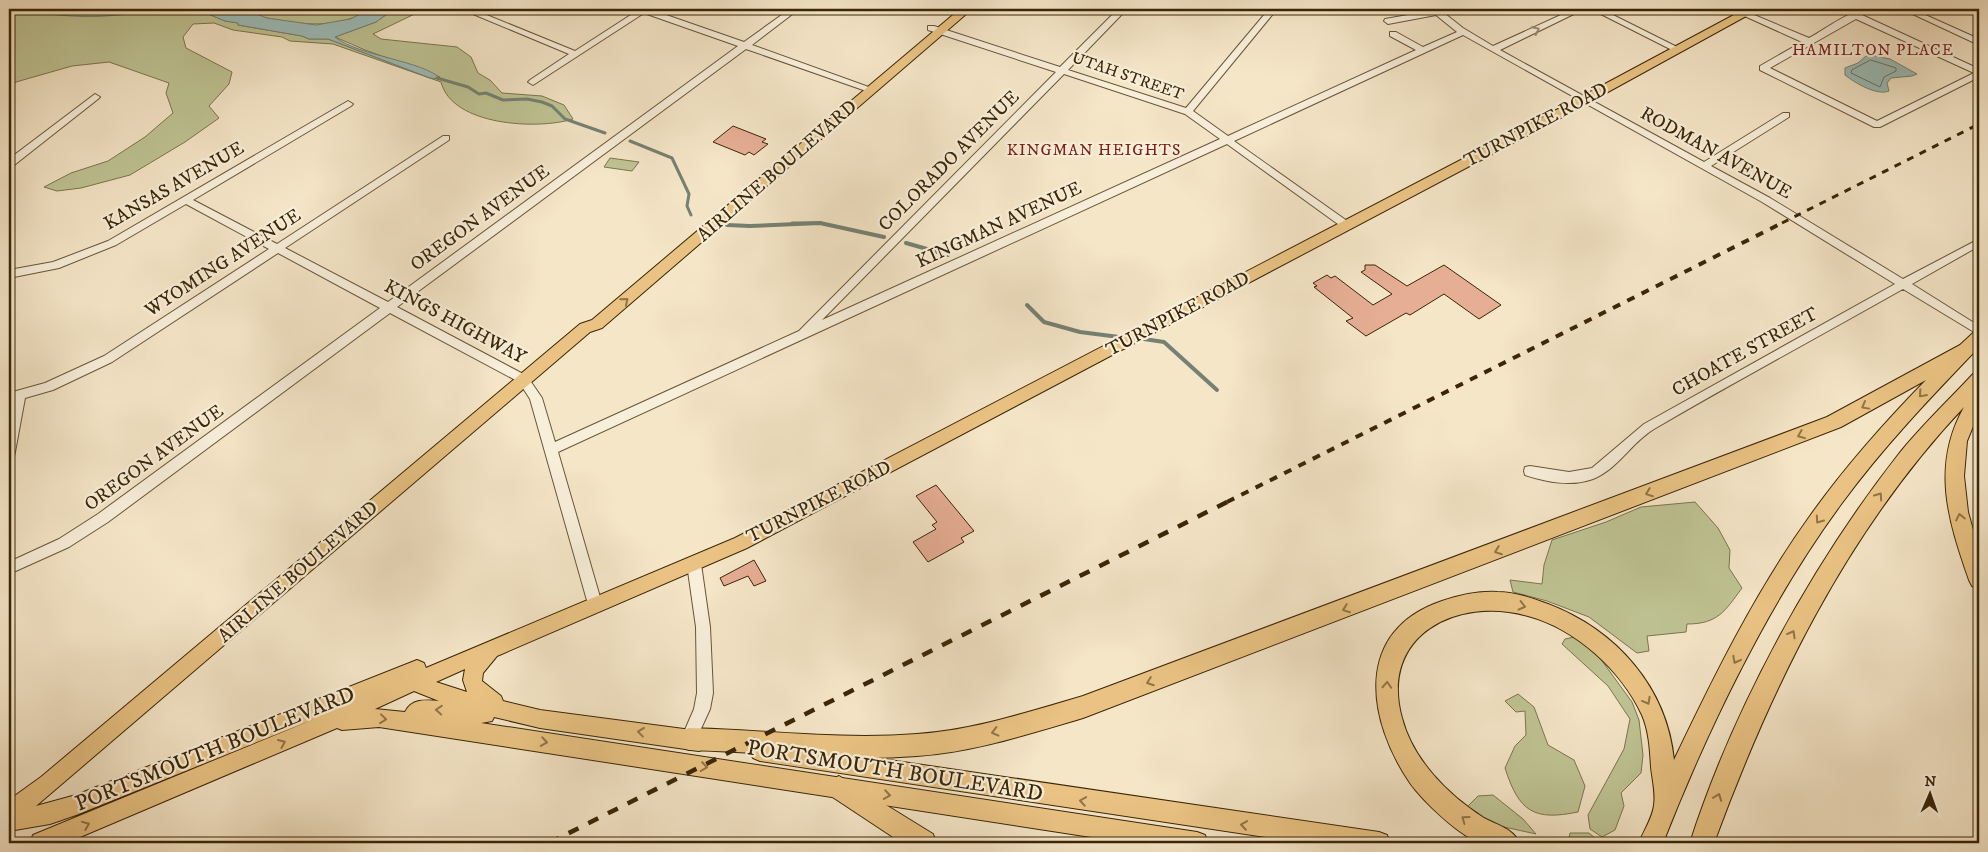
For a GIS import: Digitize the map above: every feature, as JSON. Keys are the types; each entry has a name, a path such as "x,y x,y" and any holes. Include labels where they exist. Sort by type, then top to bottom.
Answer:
{"highway":[{"path":"689,739 754,740 815,747 862,748 918,745 965,739 1066,712 1243,648 1834,422 1976,339"},
{"path":"1653,838 1666,803 1722,686 1753,629 1810,534 1875,448 1928,387 1976,339"},
{"path":"1702,843 1734,757 1784,648 1811,600 1847,543 1906,459 1979,379"},
{"path":"1979,395 1958,440 1955,472 1959,516 1979,580"},
{"path":"1507,843 1487,835 1463,819 1422,780 1407,760 1389,716 1386,696 1387,674 1393,654 1413,627 1427,617 1458,604 1491,601 1529,608 1576,628 1610,653 1638,685 1657,726 1666,803"},
{"path":"838,788 924,843"}],"main road":[{"name":"AIRLINE BOULEVARD","path":"936,29 953,9"},
{"name":"AIRLINE BOULEVARD","path":"9,813 48,784 523,379 585,328 597,324 670,256 936,29 966,9"},
{"name":"TURNPIKE ROAD","path":"412,677 499,645 694,564 771,528 1677,50 1744,10"},
{"name":"TURNPIKE ROAD","path":"412,677 552,614 595,604"},
{"path":"499,645 474,667 472,682 475,691 480,696 511,711"},
{"name":"PORTSMOUTH BOULEVARD","path":"9,821 50,814 76,805 412,677 477,704 540,719 689,739 1141,810 1379,843"},
{"name":"PORTSMOUTH BOULEVARD","path":"41,843 318,728 381,696 412,677"},
{"path":"411,722 415,713 421,709 540,719"},
{"name":"PORTSMOUTH BOULEVARD","path":"318,728 360,718 411,722 1197,843"}],"street":[{"path":"465,9 576,54"},
{"path":"532,82 644,9 867,88"},
{"name":"OREGON AVENUE","path":"9,568 64,543 103,518 795,9"},
{"name":"COLORADO AVENUE","path":"798,337 1123,9"},
{"path":"1188,112 1273,9"},
{"path":"1493,50 1580,9"},
{"path":"1594,9 1677,50"},
{"path":"1867,9 1807,41 1763,68 1878,125 1979,73"},
{"path":"1906,9 1979,42"},
{"path":"1388,21 1435,10"},
{"name":"RODMAN AVENUE","path":"1435,10 1463,32 1493,50 1799,219 1904,284 1976,339"},
{"path":"1744,10 1807,41"},
{"path":"1854,15 1979,73"},
{"name":"UTAH STREET","path":"936,29 1188,112 1346,225"},
{"name":"KINGMAN AVENUE","path":"550,450 1463,32"},
{"path":"1393,34 1422,50"},
{"path":"9,164 95,97"},
{"name":"KANSAS AVENUE","path":"9,274 55,265 94,251 186,200 348,104"},
{"path":"1704,166 1786,115"},
{"name":"WYOMING AVENUE","path":"14,397 74,377 108,359 446,138"},
{"name":"KINGS HIGHWAY","path":"186,200 523,379 536,398 595,604"},
{"name":"CHOATE STREET","path":"1530,471 1556,477 1571,478 1595,472 1643,430 1979,242"},
{"path":"9,452 14,397"},
{"path":"689,739 702,709 705,693 703,627 694,564"}],"green space":[{"path":"9,9 27,9 41,14 98,16 157,9 196,9 225,21 239,23 238,25 302,36 309,39 328,39 430,78 440,77 335,37 376,22 394,9 425,9 373,34 381,39 457,47 471,57 478,73 490,80 502,93 542,96 564,105 573,119 539,124 519,124 478,116 461,108 448,97 441,82 333,44 290,41 282,37 233,30 214,23 193,24 183,37 186,48 232,72 229,84 209,106 219,118 185,142 130,175 81,188 57,191 44,187 71,173 108,161 145,137 173,113 166,93 169,83 109,62 72,66 16,82 9,86"},
{"path":"244,9 371,9 349,19 326,24 314,24 264,17"},
{"path":"610,158 639,162 632,171 604,167"},
{"path":"1695,502 1718,528 1730,550 1729,568 1742,588 1731,603 1714,619 1687,624 1686,632 1647,636 1649,651 1637,653 1589,617 1547,601 1513,592 1510,580 1542,584 1544,565 1552,540 1606,522 1641,507"},
{"path":"1574,637 1597,654 1632,702 1639,720 1643,755 1641,773 1621,793 1624,806 1615,830 1602,837 1590,829 1588,815 1624,749 1630,719 1608,686 1562,644 1565,639"},
{"path":"1518,694 1534,707 1548,745 1574,760 1585,786 1578,812 1550,815 1539,814 1530,810 1516,795 1505,768 1515,746 1526,735 1525,711 1516,712 1505,701"},
{"path":"1493,795 1523,819 1536,834 1486,823 1467,807 1478,796"},
{"path":"1570,833 1589,833 1601,843 1568,843"}],"water":[{"path":"27,9 157,9 108,16 75,16 42,13"},
{"path":"196,9 244,9 267,18 316,25 350,19 371,9 394,9 376,22 335,37 345,44 420,68 433,73 441,79 430,78 328,39 309,39 302,36 238,25 238,23 225,21"},
{"path":"1871,55 1890,59 1917,74 1891,78 1887,83 1889,91 1884,92 1866,88 1845,75 1845,68"}],"building":[{"path":"733,126 766,139 762,142 768,144 754,155 749,152 745,155 713,142"},
{"path":"1365,265 1375,265 1407,286 1444,265 1501,305 1479,319 1444,294 1410,315 1406,313 1366,336 1346,321 1353,318 1314,287 1317,286 1313,283 1327,275 1331,278 1335,276 1373,305 1392,294 1361,272 1365,270"},
{"path":"936,485 974,531 961,538 964,542 928,562 913,542 936,529 932,525 937,522 916,496"},
{"path":"754,560 766,581 754,586 748,576 724,586 720,578"}],"waterway":[{"path":"437,78 468,87 479,94 486,93 503,100 527,99 542,102 552,106 565,119 605,133"},
{"path":"630,141 672,158 689,194 687,206 691,215"},
{"path":"792,223 820,223"},
{"path":"727,225 820,223"},
{"path":"820,223 884,237"},
{"path":"906,243 948,255"},
{"path":"1027,305 1044,322 1080,332 1119,337"},
{"path":"1144,339 1164,342 1217,390"}],"railway":[{"path":"1782,223 1979,124"},
{"path":"1227,502 1784,222"},
{"path":"549,843 1229,501"}],"district":[{"name":"HAMILTON PLACE","path":"1873,50"},
{"name":"KINGMAN HEIGHTS","path":"1094,150"}]}
